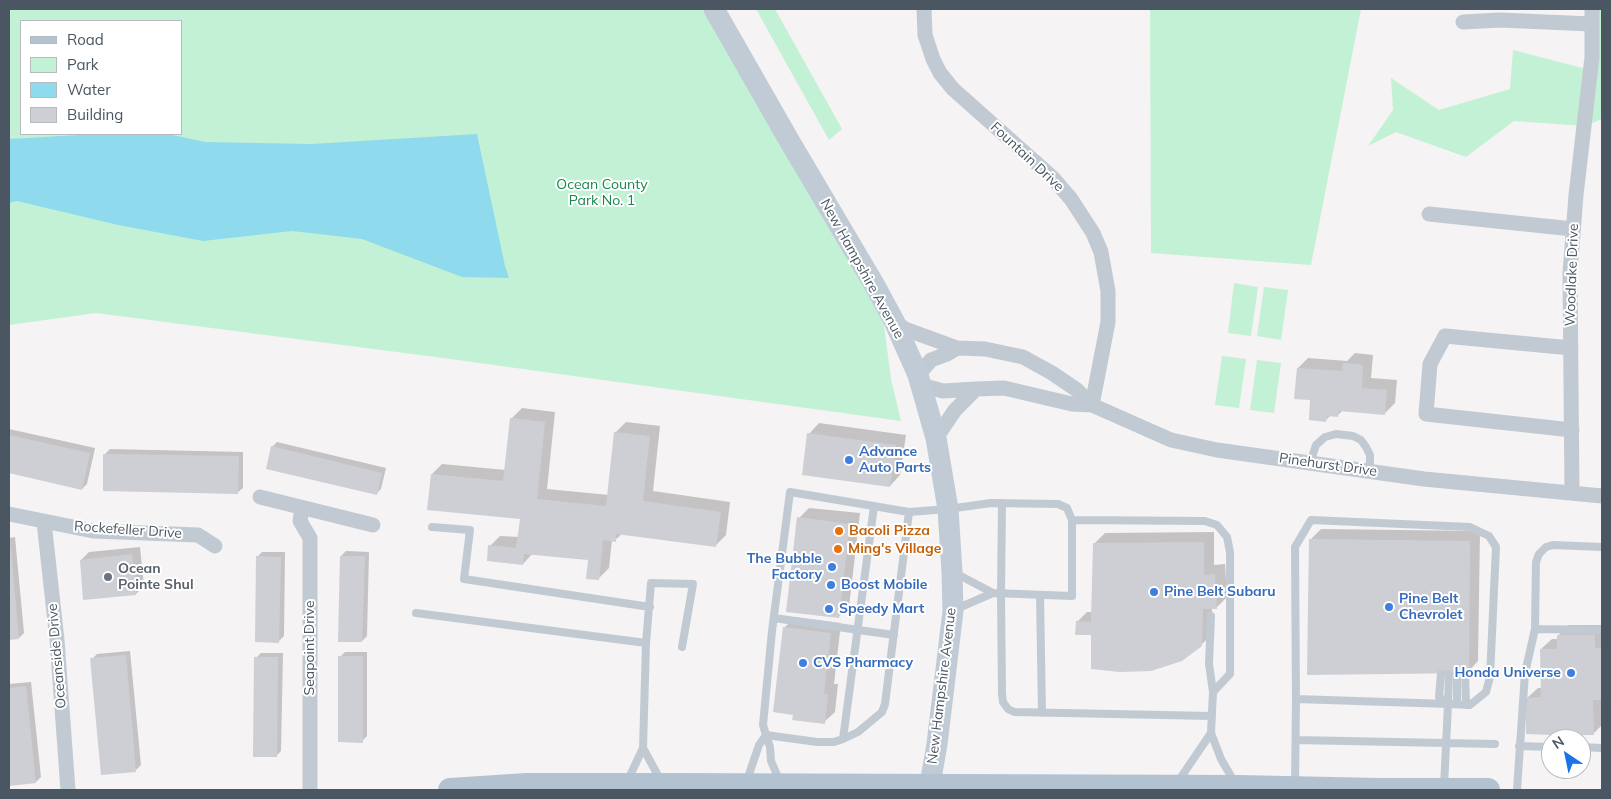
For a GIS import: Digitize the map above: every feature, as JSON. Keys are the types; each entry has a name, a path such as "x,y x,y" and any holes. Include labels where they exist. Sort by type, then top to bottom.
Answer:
{"main road":[{"name":"New Hampshire Avenue","path":"714,9 894,321 919,380 936,438 948,510 953,610 937,744 929,788"},
{"path":"459,790 527,785 663,784 929,788 1238,787 1488,790"}],"street":[{"name":"Fountain Drive","path":"924,9 925,35 940,73 953,90 1052,177 1071,198 1101,252 1108,291 1108,322 1092,406"},
{"path":"1463,22 1592,16"},
{"name":"Woodlake Drive","path":"1572,493 1570,273 1576,196 1592,58 1592,16"},
{"path":"1429,214 1573,230"},
{"name":"Pinehurst Drive","path":"894,321 905,329 957,348 985,349 1023,357 1078,390 1092,406"},
{"path":"1570,348 1445,336 1430,364 1426,414 1572,430"},
{"name":"Pinehurst Drive","path":"957,348 931,360 919,380 943,391 1004,388 1072,404 1092,406 1171,440 1217,450 1424,479 1602,496"},
{"path":"1055,400 1063,380"},
{"path":"936,438 955,410 976,389"},
{"path":"260,497 373,525"},
{"name":"Seapoint Drive","path":"302,508 300,521 310,538 310,790"},
{"name":"Rockefeller Drive","path":"9,514 93,531 198,534 215,546"},
{"name":"Oceanside Drive","path":"44,522 57,640 68,790"}],"lane":[{"path":"1310,463 1316,445 1325,437 1336,434 1353,436 1361,440 1366,446 1370,455 1370,471"},
{"path":"781,786 771,760 770,747 763,725 790,492 909,512 948,510 991,502 1062,505 1067,508 1072,520 1072,596 997,594 953,610"},
{"path":"1002,503 997,594 1002,694 1003,702 1008,709 1014,712 1042,713 1212,716"},
{"path":"843,739 874,506"},
{"path":"766,735 817,742 834,742 851,736 882,712 885,704 909,512"},
{"path":"1072,520 1205,521 1211,522 1222,530 1227,537 1230,552 1230,674 1213,692"},
{"path":"1289,789 1296,740 1295,547 1310,520 1470,527 1489,536 1496,547 1490,677 1486,692 1470,705 1296,699"},
{"path":"432,527 470,530 464,579 650,607"},
{"path":"1517,790 1525,674 1535,629 1536,562 1539,554 1546,547 1553,545 1602,547"},
{"path":"952,572 997,594"},
{"path":"626,785 643,748 646,643 651,583 693,584 682,647"},
{"path":"1040,595 1042,713"},
{"path":"416,613 646,643"},
{"path":"1211,616 1209,664 1213,692 1211,733 1221,759 1238,787"},
{"path":"774,618 894,635"},
{"path":"1535,629 1602,630"},
{"path":"1444,790 1447,743 1445,704 1439,696 1453,674 1461,704"},
{"path":"1173,788 1211,733"},
{"path":"745,785 759,745 766,735"},
{"path":"1296,740 1495,744"},
{"path":"1519,746 1541,747"},
{"path":"643,748 663,784"}],"green space":[{"name":"Ocean County Park No. 1","path":"9,9 714,9 790,142 884,325 891,379 901,421 443,358 96,313 9,325"},
{"path":"756,9 775,9 842,129 829,140"},
{"path":"1150,9 1361,9 1311,265 1151,253"},
{"path":"1596,9 1602,9 1602,119 1585,126 1514,121 1466,157 1396,132 1368,146 1393,110 1391,78 1439,110 1510,89 1513,50 1590,70"},
{"path":"1234,283 1258,287 1251,336 1228,333"},
{"path":"1264,287 1288,290 1281,340 1257,336"},
{"path":"1222,356 1246,359 1239,408 1215,405"},
{"path":"1257,360 1281,363 1274,413 1250,410"}],"water":[{"path":"477,134 509,278 462,277 362,239 292,231 203,241 118,225 17,201 9,203 9,139 79,135 173,135 205,142 311,144"}],"building":[{"path":"1343,363 1363,365 1362,388 1387,390 1385,415 1339,411 1338,417 1327,416 1326,422 1309,420 1310,400 1294,399 1297,368 1342,371"},
{"path":"510,418 545,422 537,499 606,506 614,432 650,436 643,501 721,512 716,547 616,534 616,542 603,540 599,580 586,579 588,560 524,554 523,565 487,561 488,545 516,548 520,519 427,510 431,474 503,481"},
{"name":"Advance Auto Parts","path":"807,433 896,445 890,487 802,475"},
{"path":"9,435 90,453 82,490 9,473"},
{"path":"271,446 382,473 377,495 266,469"},
{"path":"103,454 239,456 238,494 103,491"},
{"path":"797,517 850,524 839,618 786,612"},
{"path":"9,539 19,639 9,640"},
{"name":"Pine Belt Chevrolet","path":"1309,539 1470,541 1469,673 1307,675"},
{"name":"Pine Belt Subaru","path":"1204,542 1204,575 1215,574 1217,609 1203,609 1202,646 1182,661 1151,671 1120,672 1091,669 1091,635 1075,635 1076,621 1091,622 1093,543"},
{"name":"Ocean Pointe Shul","path":"132,554 136,595 83,600 80,560"},
{"path":"256,556 281,557 279,643 255,642"},
{"path":"340,556 365,556 362,642 338,642"},
{"name":"CVS Pharmacy","path":"783,627 831,633 824,694 828,694 825,724 792,720 793,715 773,712"},
{"name":"Honda Universe","path":"1557,635 1595,635 1595,648 1602,648 1602,700 1593,700 1594,735 1591,735 1591,729 1541,729 1541,735 1526,734 1526,698 1541,697 1540,649 1557,649"},
{"path":"126,655 136,772 101,775 90,658"},
{"path":"338,656 363,656 363,743 338,742"},
{"path":"254,657 278,657 277,757 253,757"},
{"path":"26,686 36,783 9,786 9,688"}],"place":[{"name":"Advance Auto Parts","path":"849,460"},
{"name":"Bacoli Pizza","path":"839,531"},
{"name":"Ming's Village","path":"838,549"},
{"name":"The Bubble Factory","path":"832,567"},
{"name":"Ocean Pointe Shul","path":"108,577"},
{"name":"Boost Mobile","path":"831,585"},
{"name":"Pine Belt Subaru","path":"1154,592"},
{"name":"Pine Belt Chevrolet","path":"1389,607"},
{"name":"Speedy Mart","path":"829,609"},
{"name":"CVS Pharmacy","path":"803,663"},
{"name":"Honda Universe","path":"1571,673"}]}
